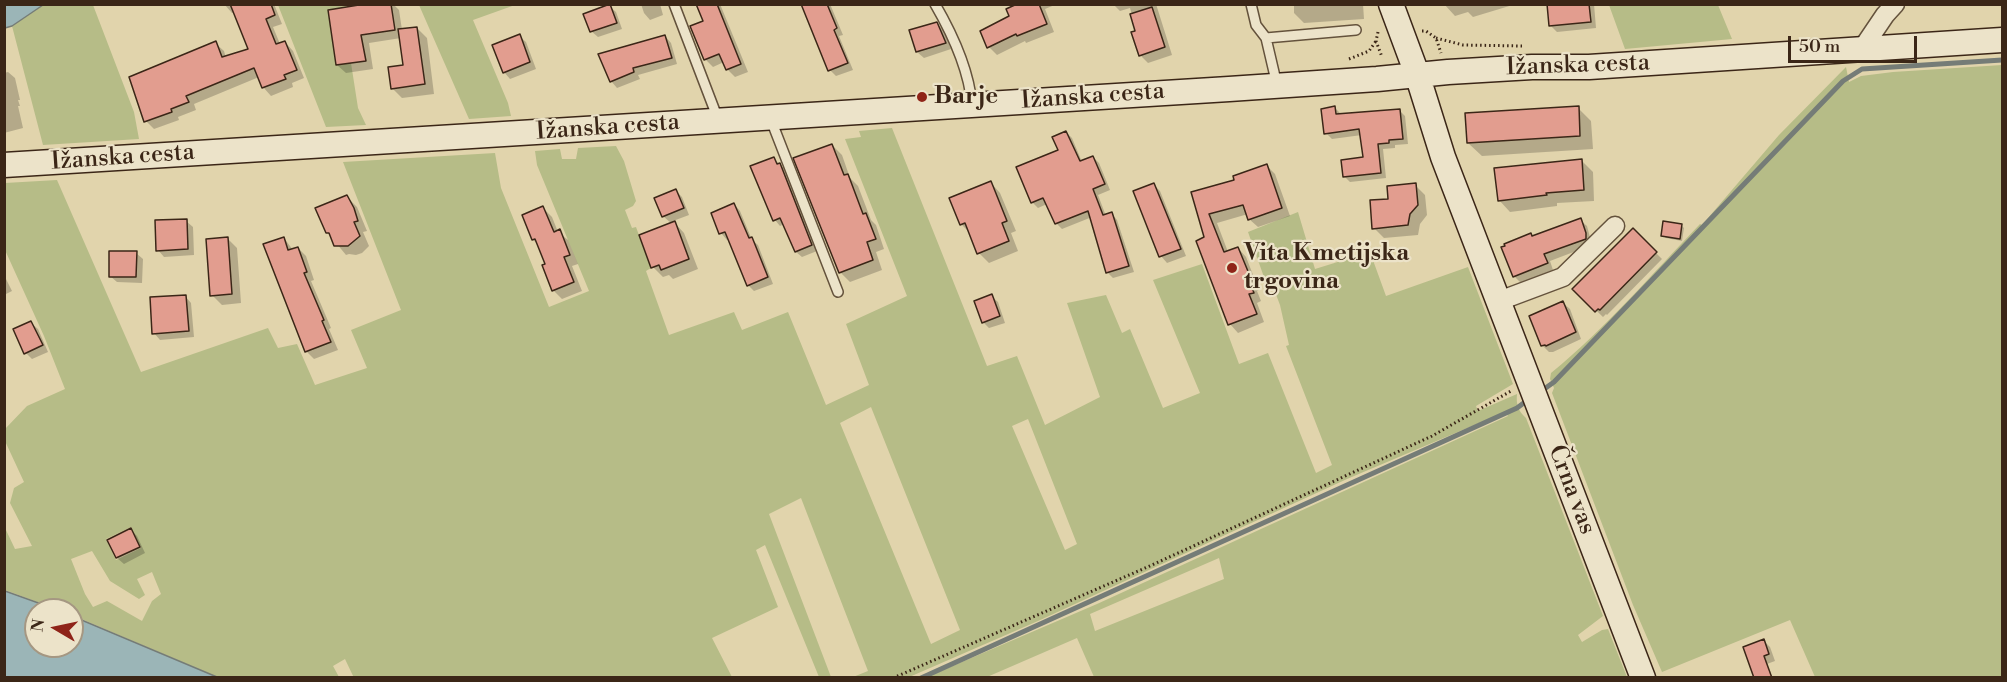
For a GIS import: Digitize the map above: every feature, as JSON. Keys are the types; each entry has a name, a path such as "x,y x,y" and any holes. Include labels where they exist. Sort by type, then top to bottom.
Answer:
{"main road":[{"name":"Črna vas","path":"1391,4 1417,74 1443,157 1499,302 1529,393 1643,678"},
{"name":"Ižanska cesta","path":"4,165 1277,86 1417,74 1532,67 1589,67 2002,40"}],"street":[{"path":"1862,49 1895,4"},
{"path":"1499,302 1563,277 1615,226"}],"lane":[{"path":"674,4 719,121"},
{"path":"935,4 952,32 971,87 972,105"},
{"path":"1251,4 1256,25 1266,38 1277,86"},
{"path":"1266,38 1356,30"},
{"path":"770,118 838,292"}],"path":[{"path":"1418,32 1426,31 1436,38 1439,48"},
{"path":"1378,35 1376,41 1380,49"},
{"path":"893,678 1152,565 1529,393"}],"green space":[{"path":"43,5 93,5 134,112 139,139 43,145 12,26"},
{"path":"278,5 357,5 328,11 336,65 351,63 358,108 366,125 326,127"},
{"path":"419,5 515,5 473,20 508,103 511,116 469,119"},
{"path":"1609,5 1718,5 1732,39 1625,49"},
{"path":"2002,65 2002,677 1815,677 1790,620 1662,672 1633,605 1552,393 1554,388 1550,379 1551,373 1609,320 1700,224 1702,225 1779,135 1846,67 1849,82 1861,76 1893,72"},
{"path":"892,128 987,366 1017,356 1045,425 1100,397 1067,303 1106,295 1122,333 1130,329 1163,408 1200,393 1153,280 1202,264 1239,364 1268,353 1316,473 1332,465 1286,346 1289,345 1280,305 1272,284 1265,280 1248,232 1298,212 1315,269 1370,252 1386,296 1468,267 1513,384 1476,406 1478,411 1517,394 1518,407 1526,418 1603,616 1578,635 1582,642 1608,629 1627,677 1094,677 1077,638 987,677 927,677 1097,604 1508,416 1505,412 1347,479 1038,621 907,678 853,677 868,671 801,498 769,514 831,677 819,677 765,545 756,550 778,607 712,638 732,677 354,678 345,659 333,666 339,677 217,677 84,620 84,598 27,598 5,590 5,528 15,549 32,546 10,503 14,488 24,482 5,441 5,429 27,406 65,389 5,250 5,183 57,180 141,372 268,328 278,348 297,344 315,385 367,368 351,330 401,310 343,162 495,153 501,188 549,307 589,291 537,165 535,151 560,149 562,159 576,159 578,148 616,146 624,161 636,201 633,206 625,210 632,228 636,227 651,268 646,271 669,335 734,312 742,330 788,312 826,405 869,385 846,324 907,296 845,139 861,137 859,131","holes":["871,407 960,630 931,644 840,423","1028,419 1077,544 1065,550 1012,426","131,527 141,548 116,560 106,539","92,551 110,581 139,599 145,595 137,579 152,572 161,594 152,601 142,621 107,601 93,607 85,594 71,559","1219,558 1224,579 1095,631 1090,614"]}],"water":[{"path":"5,4 43,5 12,26 5,28"},
{"path":"5,591 25,598 24,658 84,658 84,621 217,677 5,677"}],"building":[{"path":"230,4 271,4 275,15 266,19 276,44 285,41 297,70 284,75 286,79 262,88 254,68 186,96 189,102 171,109 172,112 144,122 129,77 216,41 222,57 248,49"},
{"path":"365,4 391,4 395,30 361,35 366,61 336,65 328,10"},
{"path":"610,4 617,23 590,32 583,14"},
{"path":"696,4 717,4 741,64 726,70 719,54 704,60 690,26 703,21"},
{"path":"801,4 827,4 837,28 834,30 848,63 828,71"},
{"path":"1017,4 1039,4 1047,24 1017,36 1016,34 987,48 980,31 1009,16 1006,9"},
{"path":"1547,4 1589,4 1591,22 1549,26"},
{"path":"1152,7 1165,47 1139,56 1131,32 1135,31 1130,14"},
{"path":"937,22 946,43 916,52 909,30"},
{"path":"417,27 425,84 391,89 388,67 403,65 398,29"},
{"path":"520,34 530,62 503,73 492,45"},
{"path":"665,35 672,58 633,68 634,72 610,82 598,54"},
{"path":"1335,106 1336,114 1400,109 1403,139 1378,144 1381,173 1343,177 1341,160 1363,157 1359,129 1324,134 1321,109"},
{"path":"1579,106 1580,136 1467,143 1465,113"},
{"path":"1066,131 1080,161 1093,156 1105,184 1093,189 1103,215 1112,212 1129,266 1106,273 1088,211 1055,224 1043,198 1031,203 1016,167 1058,150 1052,137"},
{"path":"832,144 844,175 848,174 863,214 866,213 876,239 867,242 873,260 839,273 793,158"},
{"path":"774,157 777,164 780,163 812,245 795,252 780,218 773,221 750,166"},
{"path":"1582,159 1584,190 1546,193 1547,195 1498,201 1494,168"},
{"path":"1267,164 1282,208 1248,220 1243,205 1209,214 1224,252 1238,247 1252,281 1250,282 1254,293 1249,294 1257,314 1228,325 1196,241 1204,237 1191,192 1234,180 1233,176"},
{"path":"991,181 1007,221 1002,223 1009,241 977,254 965,223 960,225 949,198"},
{"path":"1154,183 1181,249 1159,257 1133,191"},
{"path":"1416,183 1418,205 1410,214 1408,225 1372,229 1370,200 1388,199 1387,186"},
{"path":"676,189 684,208 662,217 654,198"},
{"path":"347,195 354,208 358,221 354,222 360,236 348,246 334,246 315,208"},
{"path":"734,203 749,238 752,237 768,277 747,286 725,232 719,234 711,213"},
{"path":"543,206 554,232 560,229 570,255 564,257 574,282 552,291 542,265 545,264 522,215"},
{"path":"1581,218 1586,239 1544,254 1548,263 1513,277 1501,247 1505,246 1504,244"},
{"path":"187,219 188,249 156,251 155,220"},
{"path":"675,221 689,259 661,270 659,265 651,268 639,235"},
{"path":"1663,221 1682,224 1680,239 1661,236"},
{"path":"1633,228 1657,252 1600,310 1595,312 1572,289"},
{"path":"228,237 232,294 210,296 206,239"},
{"path":"284,237 288,250 298,247 307,272 304,273 331,342 305,352 263,244"},
{"path":"109,251 137,251 136,277 109,277"},
{"path":"992,294 1000,316 982,323 974,301"},
{"path":"186,295 189,331 152,334 150,297"},
{"path":"1563,301 1576,332 1546,346 1541,346 1529,316"},
{"path":"31,321 43,345 24,354 13,329"},
{"path":"131,528 140,547 116,558 107,540"},
{"path":"1764,639 1769,654 1764,656 1772,678 1754,678 1743,647"}],"waterway":[{"path":"1540,392 1554,382 1843,81 1862,69 2002,60"},
{"path":"921,678 1517,408 1529,399"}],"place":[{"name":"Barje","path":"922,97"},
{"name":"Vita Kmetijska trgovina","path":"1232,268"}]}
